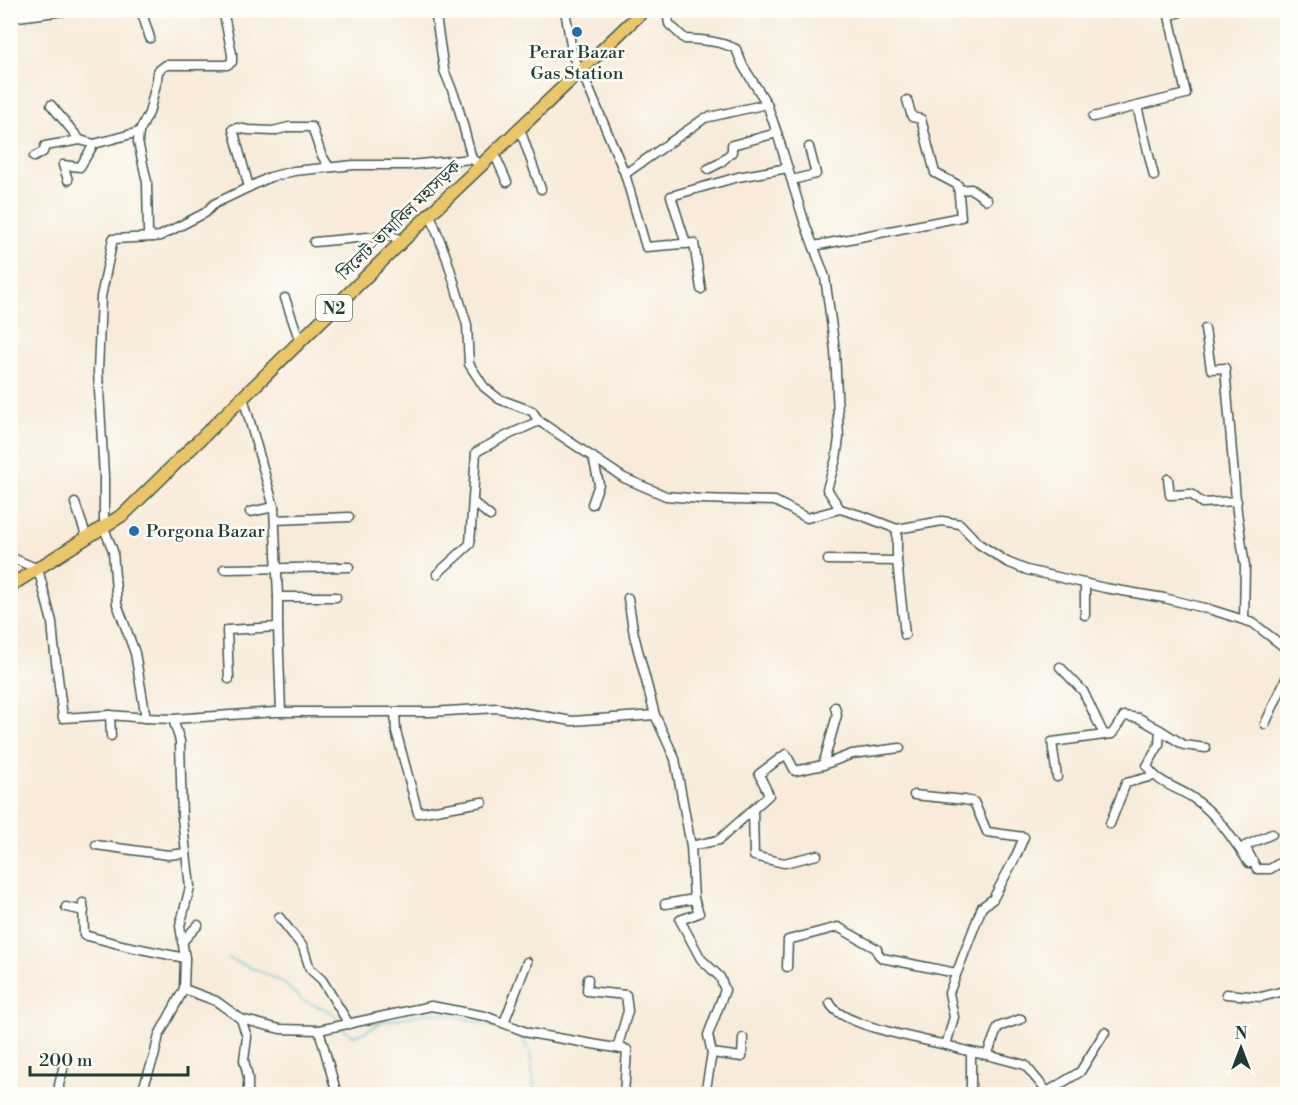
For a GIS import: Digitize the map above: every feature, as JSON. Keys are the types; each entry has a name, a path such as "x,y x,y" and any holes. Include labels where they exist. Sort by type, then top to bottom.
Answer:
{"highway":[{"name":"সিলেট-তামাবিল মহাসড়ক","path":"10,586 124,514 403,241 477,163 494,153 644,10"}],"street":[{"path":"10,18 72,10"},
{"path":"141,10 150,38"},
{"path":"153,237 148,234 147,182 138,132 149,113 158,80 158,71 161,67 166,65 227,65 232,62 223,10"},
{"path":"146,718 135,653 117,604 112,551 104,528 104,476 98,372 101,297 113,239 160,236 205,213 214,204 249,187 270,177 294,171 354,165 477,163 444,70 435,10"},
{"path":"565,10 573,57 581,70 625,174 646,247 694,243 701,289"},
{"path":"667,10 669,24 685,39 725,44 736,49 743,66 766,104 777,133 804,221 825,277 835,350 839,438 836,459 827,489 840,509"},
{"path":"1093,117 1186,94 1170,16 1185,10"},
{"path":"814,246 961,217 958,185 935,173 921,119 912,117 907,100"},
{"path":"625,174 705,118 766,104"},
{"path":"51,105 80,140"},
{"path":"1137,105 1154,176"},
{"path":"249,187 233,129 273,131 290,127 312,127 321,154 329,167"},
{"path":"520,129 541,189"},
{"path":"34,157 43,152 45,146 80,140 94,144 138,132"},
{"path":"708,169 720,164 732,152 732,145 777,133"},
{"path":"68,180 63,165 80,167 94,144"},
{"path":"792,180 816,174 809,147"},
{"path":"494,153 507,182"},
{"path":"686,244 671,196 738,177 788,168"},
{"path":"958,190 971,189 987,200"},
{"path":"430,214 447,259 467,325 470,364 484,387 499,399 532,411 539,422 624,478 666,496 775,501 807,518 840,509 897,529 942,521 960,524 979,543 1007,562 1027,570 1212,610 1253,623 1287,650"},
{"path":"314,242 390,235 403,241"},
{"path":"285,298 300,342"},
{"path":"1205,329 1211,369 1225,368 1236,501 1245,566 1244,620"},
{"path":"243,397 274,507 281,712"},
{"path":"437,574 470,544 476,452 539,422"},
{"path":"592,504 600,484 593,457"},
{"path":"1168,479 1170,495 1191,494 1202,503 1236,501"},
{"path":"473,502 490,516"},
{"path":"75,503 87,538"},
{"path":"250,512 274,507"},
{"path":"275,520 349,517"},
{"path":"897,529 897,561 905,635"},
{"path":"10,557 38,569 52,622 63,718 110,715 173,719 281,712 431,712 497,708 572,721 655,714"},
{"path":"828,560 897,561"},
{"path":"224,569 349,567"},
{"path":"1085,584 1085,615"},
{"path":"278,597 336,597"},
{"path":"628,598 634,635 655,714 675,759 691,846 694,899 699,913 680,920 701,959 720,977 725,990 708,1035 712,1053 706,1089 699,1095"},
{"path":"229,679 227,630 278,627"},
{"path":"1060,667 1083,691 1104,735"},
{"path":"1265,724 1287,674"},
{"path":"823,765 837,714 835,707"},
{"path":"395,712 396,731 418,813 482,802"},
{"path":"110,715 111,736"},
{"path":"1057,777 1052,742 1112,734 1124,716 1139,718 1184,745 1206,748"},
{"path":"141,1095 159,1035 184,989 185,958 180,926 190,887 182,818 180,741 173,719"},
{"path":"1160,730 1159,745 1147,766 1154,776 1194,798 1221,822 1249,862 1253,862"},
{"path":"691,846 719,840 769,795 759,774 786,754 795,771 823,765 852,754 900,748"},
{"path":"1110,824 1126,783 1154,776"},
{"path":"914,795 974,802 987,832 1024,837 993,899 982,907 956,973 949,993 954,1017 946,1045"},
{"path":"753,810 754,856 784,862 817,855"},
{"path":"1272,834 1245,846 1257,869 1270,869 1283,861 1287,864"},
{"path":"96,845 168,855 186,853"},
{"path":"665,904 694,899"},
{"path":"66,907 83,907 81,937 185,958"},
{"path":"279,917 303,948 310,969 322,980 349,1024"},
{"path":"182,942 198,925"},
{"path":"787,967 788,940 838,927 877,949 882,958 956,973"},
{"path":"504,1023 527,962"},
{"path":"588,979 587,991 626,995 628,1011 618,1045 627,1050"},
{"path":"184,989 216,1001 241,1019 280,1029 319,1030 431,1006 485,1016 529,1033 627,1050"},
{"path":"1226,994 1261,997 1287,990"},
{"path":"830,1003 832,1009 849,1019 874,1028 1025,1065 1048,1093 1080,1072 1105,1032"},
{"path":"241,1019 248,1037 244,1060 248,1077 248,1095"},
{"path":"987,1054 998,1027 1021,1019"},
{"path":"319,1030 337,1095"},
{"path":"712,1053 742,1057 743,1038"},
{"path":"624,1095 627,1050"},
{"path":"971,1053 971,1095"},
{"path":"59,1095 64,1065"}],"waterway":[{"path":"228,958 280,981 301,999 333,1014 339,1023"},
{"path":"343,1029 354,1036 382,1022 432,1012 507,1030 521,1037 530,1051 535,1094"}],"place":[{"name":"Perar Bazar Gas Station","path":"577,32"},
{"name":"Porgona Bazar","path":"134,531"}]}
